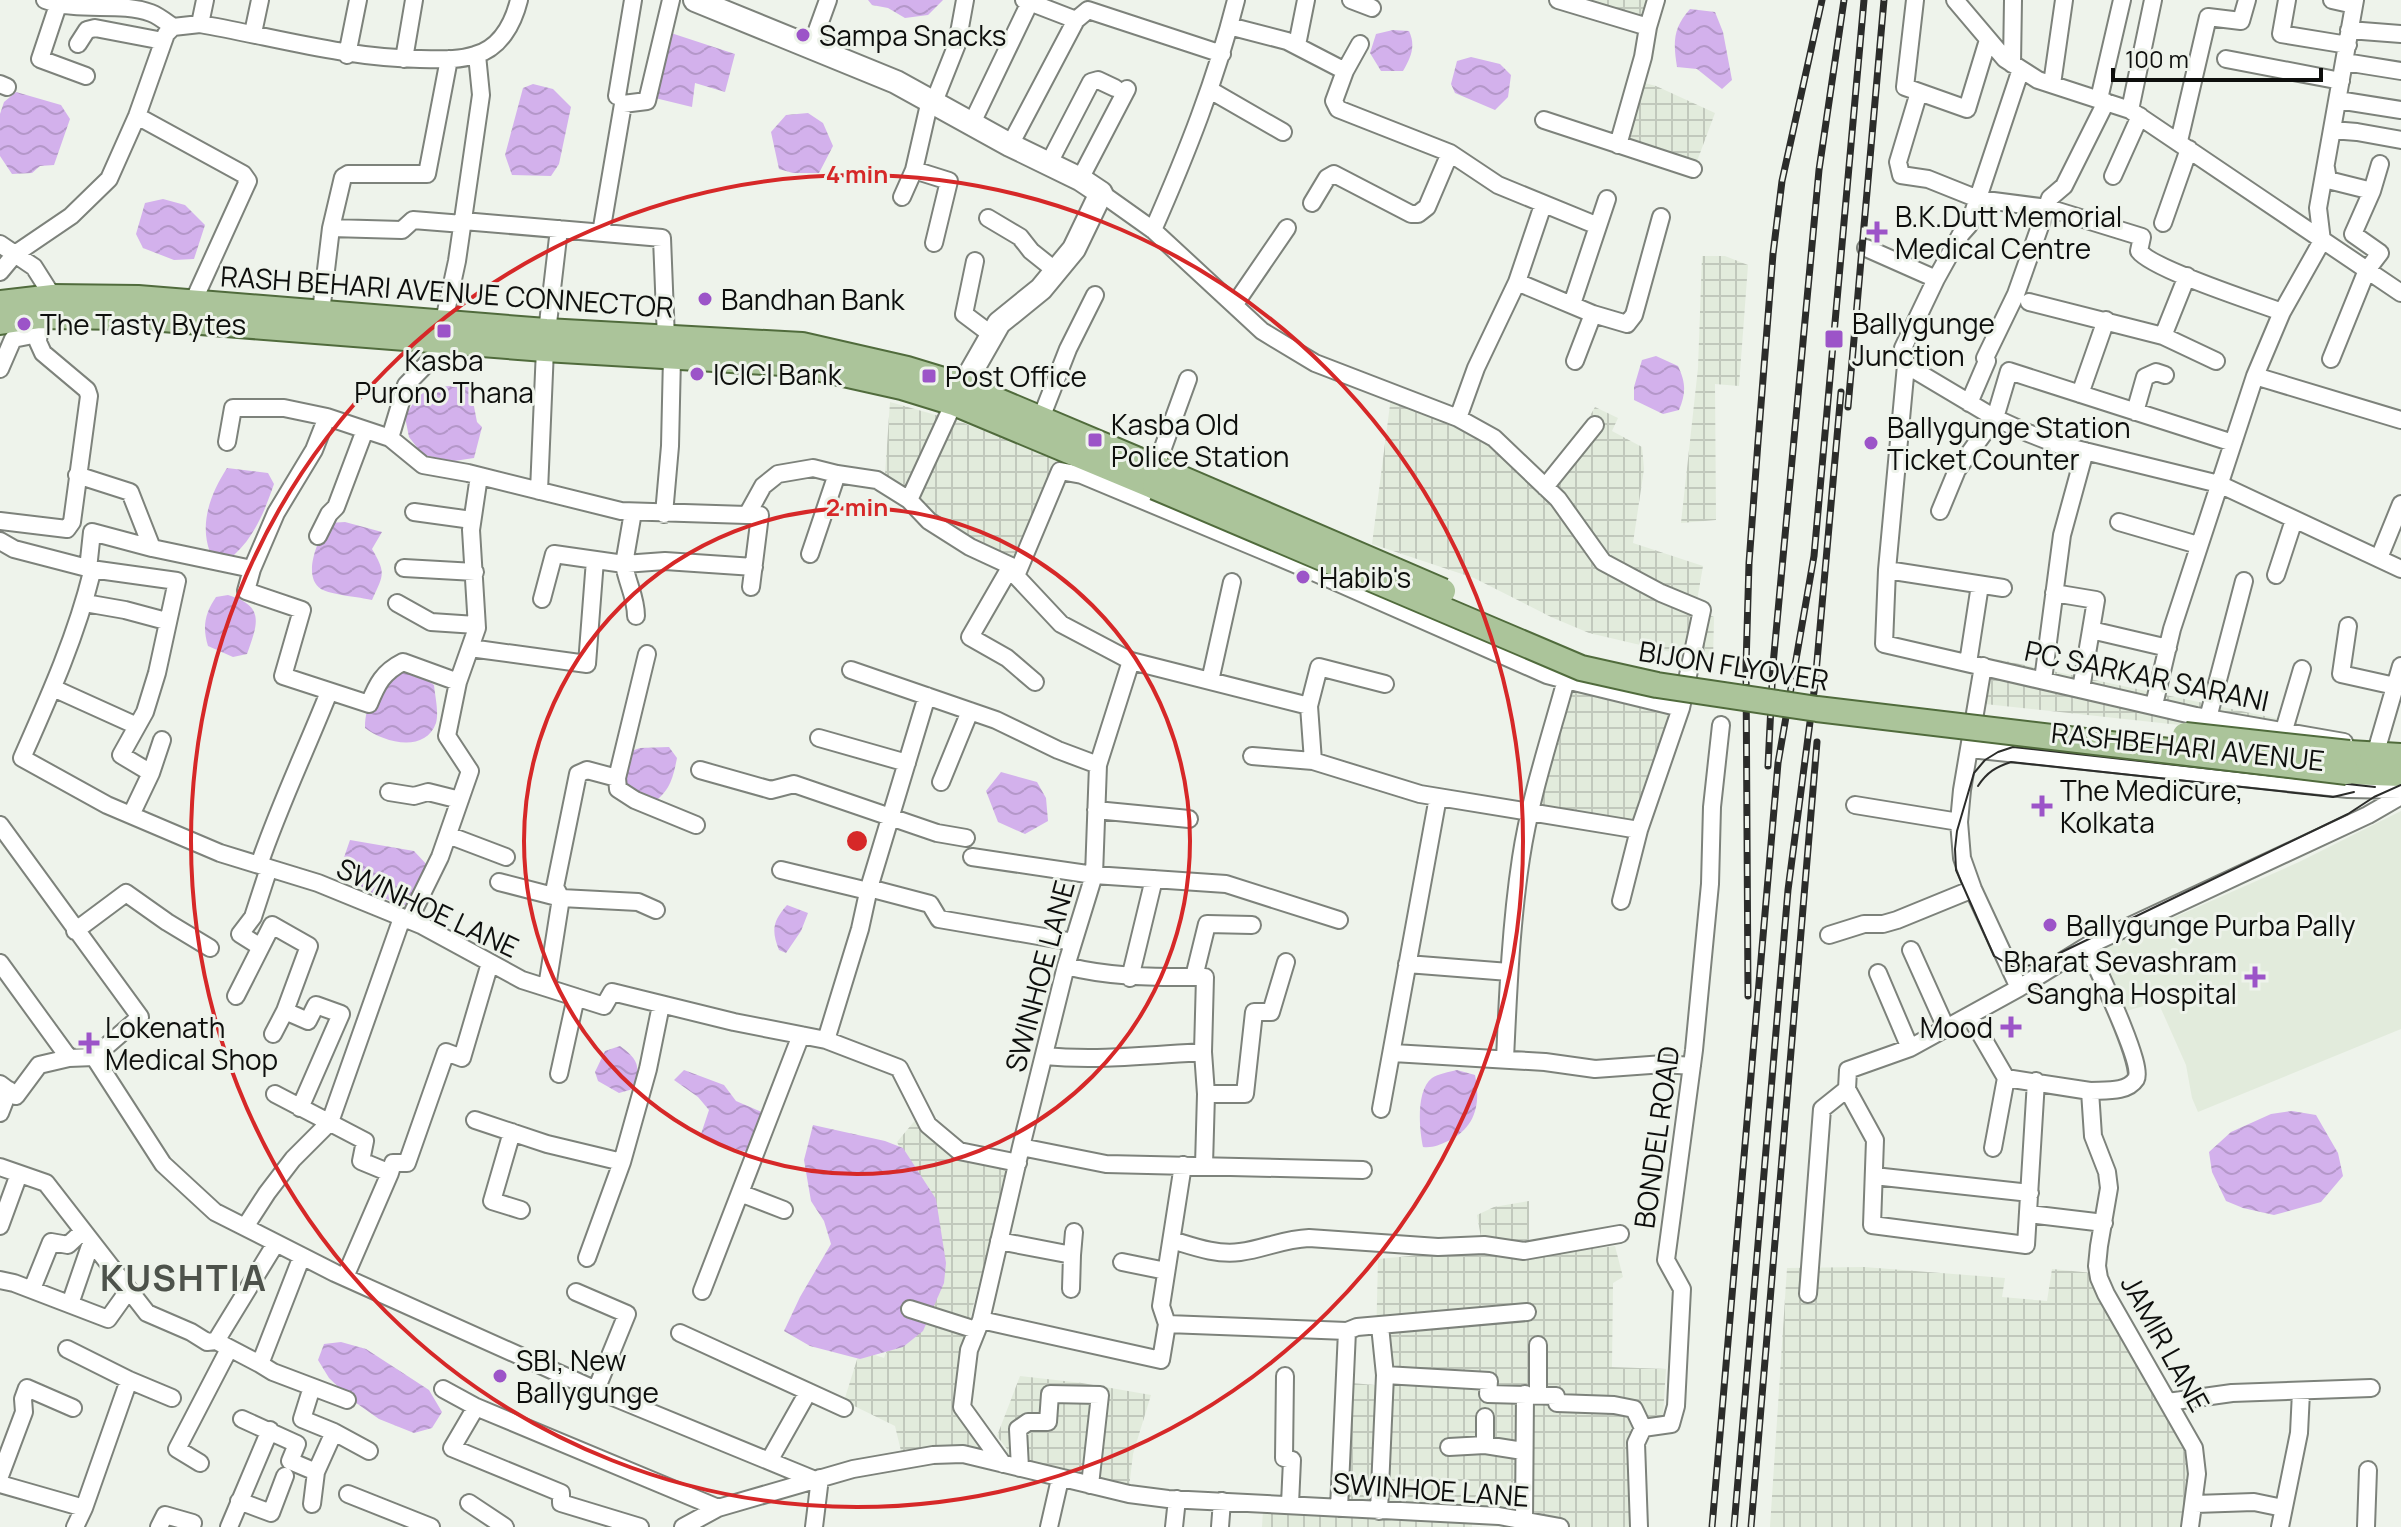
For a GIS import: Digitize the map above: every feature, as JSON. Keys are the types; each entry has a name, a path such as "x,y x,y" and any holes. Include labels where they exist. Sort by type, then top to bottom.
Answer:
{"main road":[{"path":"695,0 896,82 1101,193 1074,249 1041,289 999,323 958,395"},
{"name":"RASH BEHARI AVENUE CONNECTOR","path":"0,322 193,302 321,312 444,334"},
{"name":"RASH BEHARI AVENUE CONNECTOR","path":"0,303 44,316 137,317 669,348 802,345 907,369 1126,474"},
{"name":"RASH BEHARI AVENUE CONNECTOR","path":"958,395 1041,418 1158,475"},
{"name":"BIJON FLYOVER","path":"1126,474 1158,475 1586,653 1660,669 1819,693 2364,761"},
{"path":"2364,761 2401,753"},
{"path":"2364,761 2401,774"}],"street":[{"path":"200,24 205,0"},
{"path":"253,33 260,0"},
{"path":"347,55 358,0"},
{"path":"404,59 414,0"},
{"path":"78,44 87,30 95,28 168,34 200,24 347,55 449,59 477,55 495,44 512,24 519,0"},
{"path":"617,96 633,0"},
{"path":"601,233 623,104 647,101 671,0"},
{"path":"811,47 828,0"},
{"path":"902,197 914,170 932,101 957,44 965,0"},
{"path":"1153,230 1188,151 1222,54 1236,0"},
{"path":"1297,45 1306,0"},
{"path":"1351,0 1372,8"},
{"path":"1618,145 1656,0"},
{"path":"1915,0 1905,87 1967,109 1988,40"},
{"path":"1955,0 1988,40 2017,66 2052,84 2135,113 2401,293"},
{"path":"2003,588 1887,570 1906,365 1903,348 1936,279 1969,225 1978,199 2017,66 2013,0"},
{"path":"2052,84 2064,0"},
{"path":"1969,403 1987,361 1985,358 2016,294 2050,198 2064,186 2102,100 2122,0"},
{"path":"2113,176 2135,113 2153,0"},
{"path":"2163,223 2184,145 2208,17 2241,21 2247,0"},
{"path":"2287,0 2281,34 2348,46 2401,71"},
{"path":"2154,705 2198,545 2255,376 2282,312 2322,241 2318,208 2355,3 2332,0"},
{"path":"972,123 1029,1 1076,20"},
{"path":"86,76 40,59 51,2 142,10 157,15 168,34"},
{"path":"1568,2 1648,27"},
{"path":"1010,145 1076,20 1088,10 1222,54"},
{"path":"1229,26 1297,45 1345,71"},
{"path":"0,272 15,254 71,216 102,188 112,173 137,116 168,34"},
{"path":"2348,46 2401,34"},
{"path":"1360,44 1345,71 1334,101 1338,109 1450,153 1498,185 1598,226"},
{"path":"390,438 406,385 444,334 481,95 477,55"},
{"path":"321,312 331,228 345,175 427,174 449,59"},
{"path":"2226,59 2341,81"},
{"path":"1049,163 1091,82 1098,80 1121,88 1080,179"},
{"path":"1210,90 1283,132"},
{"path":"1919,92 1898,162 1901,175 1928,179 1978,199 2048,208 2142,237 2139,251 2142,256 2282,312"},
{"path":"2338,100 2401,110"},
{"path":"137,116 243,174 248,181 193,302"},
{"path":"1544,120 1693,169"},
{"path":"2332,130 2401,140"},
{"path":"1312,203 1327,178 1334,174 1411,214 1418,214 1427,207 1450,153"},
{"path":"2331,359 2367,270 2380,253 2353,234 2380,164"},
{"path":"2325,168 2328,180 2372,191"},
{"path":"914,170 949,181 934,243"},
{"path":"1101,193 1153,230 1262,331 1315,363 1458,418 1494,438 1558,499 1603,562 1661,593 1702,610 1681,708 1639,830 1621,901"},
{"path":"1572,304 1607,199"},
{"path":"1458,418 1476,368 1517,282 1543,205"},
{"path":"1517,282 1622,324 1632,319 1661,217"},
{"path":"988,218 1020,237 1031,251 1056,271"},
{"path":"331,228 402,230 413,220 662,238 669,348 670,446 664,514"},
{"path":"1235,304 1287,228"},
{"path":"539,491 545,340 559,229"},
{"path":"0,244 34,267 44,316 38,342 43,353 87,390 89,396 72,522 67,529 0,521 0,531"},
{"path":"1866,248 1936,279"},
{"path":"975,261 964,314 992,335"},
{"path":"2163,336 2187,276"},
{"path":"1041,418 1068,349 1095,295"},
{"path":"2029,302 2163,336 2216,361"},
{"path":"1575,361 1593,314"},
{"path":"0,369 13,339 44,316"},
{"path":"2080,394 2106,320"},
{"path":"1906,365 1995,418 2056,444 2219,484 2401,569"},
{"path":"1940,511 1957,470 1995,418 2009,371 2233,443"},
{"path":"2135,412 2145,377 2156,372 2165,375"},
{"path":"2255,376 2401,420"},
{"path":"1158,475 1188,379"},
{"path":"909,500 958,395"},
{"path":"227,442 233,408 284,408 327,417 390,438 423,465 621,511 760,515 751,587"},
{"path":"327,417 314,450 276,513 246,591 302,610 283,676 369,704 387,669 403,662 458,682"},
{"path":"1545,487 1595,425"},
{"path":"318,536 336,507 365,430"},
{"path":"2043,680 2062,535 2085,451"},
{"path":"747,515 763,486 778,474 813,468 877,480 909,500 929,521 1013,571 1061,624 1131,661 1309,706"},
{"path":"1035,682 1007,658 970,637 1013,571 1060,471 1082,475 1309,570 1547,675 1681,708"},
{"path":"810,554 837,474"},
{"path":"77,475 130,492 152,548 252,569"},
{"path":"245,1227 293,1159 330,1122 405,919 430,881 470,771 447,736 458,682 476,625 471,530 479,476"},
{"path":"2379,558 2401,504"},
{"path":"414,512 472,520"},
{"path":"633,512 624,564 636,600 636,616"},
{"path":"2276,575 2294,520"},
{"path":"2119,522 2198,545"},
{"name":"SWINHOE LANE","path":"152,548 92,532 85,603 22,758 107,805 220,853 318,883 405,919 522,980 604,1006 612,992 826,1040 899,1068 928,1125 959,1151 1020,1155"},
{"path":"0,541 14,549 90,569 177,581 157,673 145,712 121,755 151,773"},
{"path":"542,599 554,554 624,564 665,561 754,567"},
{"path":"470,648 587,664 595,560"},
{"path":"404,568 475,572"},
{"name":"PC SARKAR SARANI","path":"1887,570 1884,644 2208,718 2284,730 2364,761"},
{"path":"2208,718 2244,581"},
{"path":"1210,681 1232,582"},
{"path":"1980,585 1970,749 1959,822 1962,858 2019,988"},
{"path":"2054,593 2096,600 2081,689"},
{"path":"85,603 166,621"},
{"path":"397,603 431,622 476,625"},
{"path":"2348,626 2341,674 2395,686"},
{"path":"2091,630 2168,648"},
{"path":"647,654 617,778 618,789 626,796 696,825"},
{"name":"SWINHOE LANE","path":"1003,1464 962,1407 969,1350 979,1325 1066,966 1094,875 1098,765 1131,661"},
{"path":"2364,761 2401,666"},
{"path":"1313,761 1309,706 1319,667 1385,684"},
{"path":"2284,730 2302,669"},
{"path":"851,670 970,711 1098,765"},
{"path":"1505,1059 1509,972 1521,858 1530,811 1566,680"},
{"path":"53,688 137,726"},
{"path":"259,946 240,934 253,917 277,811 329,692"},
{"path":"826,1040 927,696"},
{"path":"941,782 970,711"},
{"name":"BONDEL ROAD","path":"1643,1428 1671,1424 1676,1406 1682,1289 1666,1260 1692,1066 1710,884 1712,807 1721,725"},
{"path":"819,738 907,763"},
{"path":"131,815 151,773 162,740"},
{"name":"RASHBEHARI AVENUE","path":"1970,749 2401,793"},
{"path":"1252,756 1313,761 1420,794 1639,830"},
{"path":"547,987 561,898 555,887 578,774 587,770 617,778"},
{"path":"700,770 771,790 794,784 937,833 966,838"},
{"path":"389,792 414,796 428,792 460,800"},
{"path":"2036,1081 2026,1245 1872,1225 1875,1140 1847,1089 1848,1070 1910,1048 1947,1030 2087,946 2368,815 2401,793"},
{"path":"1381,1109 1438,797"},
{"path":"1855,805 1959,822"},
{"path":"1096,810 1189,819"},
{"path":"0,825 140,1017 94,1057 69,1058 39,1065 16,1096 4,1087 0,1113"},
{"path":"448,835 506,857"},
{"path":"972,857 1094,875 1226,884 1339,920"},
{"path":"781,870 930,904 939,919 1073,942"},
{"path":"1130,978 1154,879"},
{"path":"499,882 561,898 638,902 656,910"},
{"path":"1829,935 1864,924 1897,920 1973,889"},
{"path":"75,931 126,893 210,948"},
{"path":"1194,977 1207,924 1252,925"},
{"path":"236,996 272,925 309,946 273,1034"},
{"path":"2006,1078 2090,1091 2125,1088 2135,1080 2138,1074 2132,1050 2087,946"},
{"path":"1911,950 1947,1030"},
{"path":"1206,1094 1245,1094 1254,1012 1271,1012 1286,962"},
{"path":"0,963 69,1058"},
{"path":"345,1277 393,1163 407,1163 446,1052 462,1058 490,963"},
{"path":"1407,964 1509,972"},
{"path":"1066,966 1130,978 1205,977 1204,1165"},
{"path":"1878,973 1910,1048"},
{"path":"559,1074 576,997"},
{"path":"285,1011 308,1021 316,1005 341,1014 300,1108"},
{"path":"587,1258 622,1162 648,1069 661,1005"},
{"path":"1970,1016 2006,1078 1993,1148"},
{"path":"702,1291 801,1035"},
{"path":"1044,1056 1114,1059 1203,1052"},
{"path":"1393,1053 1505,1059 1595,1069 1664,1064 1692,1066"},
{"path":"94,1057 163,1164 215,1212 345,1277 596,1390 818,1479 814,1527"},
{"path":"1808,1294 1822,1109 1847,1089"},
{"name":"JAMIR LANE","path":"2090,1091 2093,1136 2107,1172 2109,1188 2098,1256 2099,1278 2194,1448 2197,1474 2190,1527"},
{"path":"275,1094 365,1141 361,1161 390,1173"},
{"path":"475,1120 547,1144 622,1162"},
{"path":"512,1132 492,1201 521,1210"},
{"path":"1020,1155 1106,1164 1363,1170"},
{"path":"910,1309 1161,1360 1167,1324 1161,1306 1183,1165"},
{"path":"0,1167 46,1183 147,1313 207,1342 222,1345 273,1372 347,1400"},
{"path":"0,1226 19,1174"},
{"path":"1874,1176 2030,1193"},
{"path":"740,1193 784,1210"},
{"path":"2029,1214 2104,1223"},
{"path":"1071,1289 1074,1232"},
{"path":"1172,1240 1217,1253 1243,1252 1288,1239 1309,1238 1438,1247 1484,1245 1524,1251 1620,1234"},
{"path":"32,1289 51,1242 68,1245 86,1238"},
{"path":"70,1304 86,1238"},
{"path":"999,1241 1072,1255"},
{"path":"200,1463 177,1449 222,1345 276,1243"},
{"path":"260,1364 302,1256"},
{"path":"1122,1262 1166,1271"},
{"path":"0,1280 32,1289 108,1319 128,1291"},
{"path":"576,1292 627,1314 596,1390"},
{"path":"1167,1324 1347,1331 1357,1327 1527,1312"},
{"path":"1379,1511 1385,1375 1380,1326"},
{"path":"1347,1331 1349,1515"},
{"path":"680,1333 844,1408"},
{"path":"1524,1521 1526,1474 1523,1451 1538,1345"},
{"path":"67,1349 172,1398"},
{"path":"1385,1375 1489,1381 1488,1394 1556,1396 1557,1403 1614,1405 1634,1409 1643,1428 1636,1443 1639,1527"},
{"path":"1285,1376 1284,1458 1292,1460 1290,1504"},
{"path":"0,1484 81,1521 129,1380"},
{"path":"312,1387 302,1419 369,1451"},
{"path":"0,1476 24,1412 23,1399 27,1388 73,1408"},
{"path":"2168,1402 2232,1393 2371,1388"},
{"path":"443,1389 476,1407 718,1508"},
{"path":"769,1461 808,1392"},
{"path":"2280,1527 2299,1433 2301,1392"},
{"path":"1020,1468 1018,1429 1028,1422 1048,1422 1050,1394 1100,1395 1090,1485"},
{"path":"476,1407 452,1448 561,1493 561,1503 640,1527"},
{"path":"1485,1417 1485,1445"},
{"path":"242,1419 322,1455"},
{"path":"229,1527 270,1430"},
{"path":"312,1504 316,1472 334,1432"},
{"path":"297,1444 290,1461 316,1472"},
{"path":"1449,1447 1485,1445 1523,1451"},
{"name":"SWINHOE LANE","path":"683,1527 718,1508 853,1469 933,1455 963,1454 1129,1494 1290,1504 1349,1515 1379,1511 1473,1522 1499,1516 1560,1527"},
{"path":"2366,1527 2368,1470"},
{"path":"239,1501 271,1513 285,1476"},
{"path":"1049,1527 1060,1479"},
{"path":"348,1494 431,1527"},
{"path":"1174,1527 1177,1499"},
{"path":"1220,1527 1222,1501"},
{"path":"2195,1504 2254,1502 2283,1508"},
{"path":"469,1503 505,1527"},
{"path":"159,1527 165,1515 193,1523"}],"shaded area":[{"path":"1567,0 1660,0 1646,25"},
{"path":"1637,81 1656,86 1715,113 1696,164 1621,137"},
{"path":"1702,256 1725,256 1748,265 1739,386 1715,384 1716,520 1681,523 1698,368"},
{"path":"1391,397 1491,440 1555,500 1602,566 1714,617 1713,662 1589,633 1474,578 1372,544"},
{"path":"890,402 964,423 1057,459 1016,565 923,507 885,474"},
{"path":"1595,407 1618,418 1612,431 1642,447 1644,469 1633,543 1703,566 1697,601 1604,560 1549,487"},
{"path":"1996,659 2279,719 2343,735 2345,743 1985,704"},
{"path":"1565,684 1678,710 1639,825 1531,806"},
{"name":"Bharat Sevashram Sangha Hospital","path":"2401,811 2401,1029 2198,1112 2186,1065 2158,1002 2126,1011 2096,952 2299,862"},
{"path":"917,1118 951,1150 1011,1161 963,1345 957,1405 991,1459 953,1449 901,1451 895,1426 844,1401 860,1350 884,1358 898,1322 921,1191 897,1142"},
{"path":"1529,1201 1529,1257 1615,1246 1623,1277 1613,1283 1612,1367 1666,1369 1662,1430 1631,1434 1629,1527 1539,1527 1490,1518 1333,1512 1340,1382 1375,1385 1378,1259 1483,1249 1477,1215 1494,1207"},
{"path":"1864,1267 2005,1278 2002,1297 2047,1301 2052,1269 2093,1273 2192,1450 2185,1527 1770,1527 1787,1268"},
{"path":"1020,1376 1151,1395 1133,1454 1129,1488 1006,1464 1007,1449 997,1436"},
{"path":"1263,1510 1472,1523 1472,1527 1262,1527"}],"water":[{"path":"868,0 943,0 928,15 905,18 888,8 872,5"},
{"path":"1690,9 1715,12 1723,32 1732,80 1722,89 1697,69 1677,67 1676,36 1680,23"},
{"path":"1393,30 1409,31 1412,42 1410,56 1403,71 1381,71 1370,53 1376,34"},
{"path":"671,33 735,54 725,92 695,83 692,107 655,98"},
{"path":"1471,57 1500,64 1511,75 1508,97 1495,110 1455,93 1451,84 1457,61"},
{"path":"533,84 553,89 571,107 559,164 551,176 512,175 505,155 523,88"},
{"path":"16,92 61,105 70,119 54,165 40,166 32,173 12,174 0,156 0,114 4,102"},
{"path":"808,113 823,123 833,146 819,173 793,173 779,169 771,132 786,115"},
{"path":"163,199 185,205 205,225 194,259 174,260 143,248 136,234 145,203"},
{"path":"1656,356 1678,366 1681,372 1684,388 1679,410 1663,414 1634,400 1634,387 1642,360"},
{"path":"470,386 477,422 482,427 474,458 454,461 423,455 409,437 405,417 411,406 431,389"},
{"path":"227,468 268,473 274,484 254,531 234,555 210,552 206,530 208,508"},
{"path":"345,522 382,532 372,549 382,574 372,600 321,589 312,575 314,556 325,529 329,523"},
{"path":"228,595 248,604 256,617 247,654 233,657 208,646 205,633 212,603 216,597"},
{"path":"399,670 420,675 434,685 436,723 431,733 413,742 392,741 365,728 367,710 374,695"},
{"path":"669,747 677,758 674,772 670,784 653,803 623,785 626,753 640,748"},
{"path":"1001,772 1037,782 1046,798 1048,821 1025,834 998,822 986,791"},
{"path":"350,840 414,851 428,866 414,907 374,894 340,869"},
{"path":"787,905 808,913 801,931 786,953 779,950 774,931 776,921"},
{"path":"620,1046 635,1060 637,1075 633,1089 619,1093 598,1081 595,1072 605,1051"},
{"path":"684,1070 724,1085 736,1101 771,1116 757,1152 742,1151 700,1137 709,1110 698,1097 674,1080"},
{"path":"1457,1070 1475,1075 1477,1095 1474,1114 1457,1136 1439,1145 1423,1147 1420,1120 1423,1091 1432,1078"},
{"path":"2292,1111 2316,1115 2338,1153 2343,1176 2321,1202 2274,1215 2226,1201 2212,1172 2209,1152 2231,1132 2271,1114"},
{"path":"813,1125 903,1148 936,1199 946,1263 944,1283 923,1331 903,1347 860,1359 810,1346 784,1331 831,1244 824,1221 811,1201 804,1160"},
{"path":"341,1342 366,1349 429,1390 442,1412 432,1428 414,1433 379,1419 352,1400 329,1378 318,1360 324,1344"}],"tram line":[{"path":"2375,787 2013,747 1985,760 1974,773 1957,831 1956,870 1994,956 2013,967 2035,965 2348,814 2374,797 2401,785"},
{"path":"1978,786 1992,771 2011,762 2333,797 2354,792"}],"railway":[{"path":"1748,996 1746,666 1749,563 1773,254 1782,181 1822,0"},
{"path":"1768,766 1773,665 1819,170 1844,0"},
{"path":"1712,1527 1778,763 1814,556 1864,0"},
{"path":"1848,407 1884,0"},
{"path":"1734,1527 1788,890 1815,684 1841,392"},
{"path":"1751,1527 1817,742"}],"place":[{"name":"Sampa Snacks","path":"803,35"},
{"name":"B.K.Dutt Memorial Medical Centre","path":"1877,232"},
{"name":"Bandhan Bank","path":"705,299"},
{"name":"The Tasty Bytes","path":"24,324"},
{"name":"Kasba Purono Thana","path":"444,331"},
{"name":"Ballygunge Junction","path":"1834,339"},
{"name":"ICICI Bank","path":"697,374"},
{"name":"Post Office","path":"929,376"},
{"name":"Kasba Old Police Station","path":"1095,440"},
{"name":"Ballygunge Station Ticket Counter","path":"1871,443"},
{"name":"Habib's","path":"1303,577"},
{"name":"The Medicure, Kolkata","path":"2042,806"},
{"name":"Ballygunge Purba Pally","path":"2050,925"},
{"name":"Bharat Sevashram Sangha Hospital","path":"2255,977"},
{"name":"Mood","path":"2011,1027"},
{"name":"Lokenath Medical Shop","path":"89,1043"},
{"name":"SBI, New Ballygunge","path":"500,1376"}],"district":[{"name":"KUSHTIA","path":"184,1277"}]}
